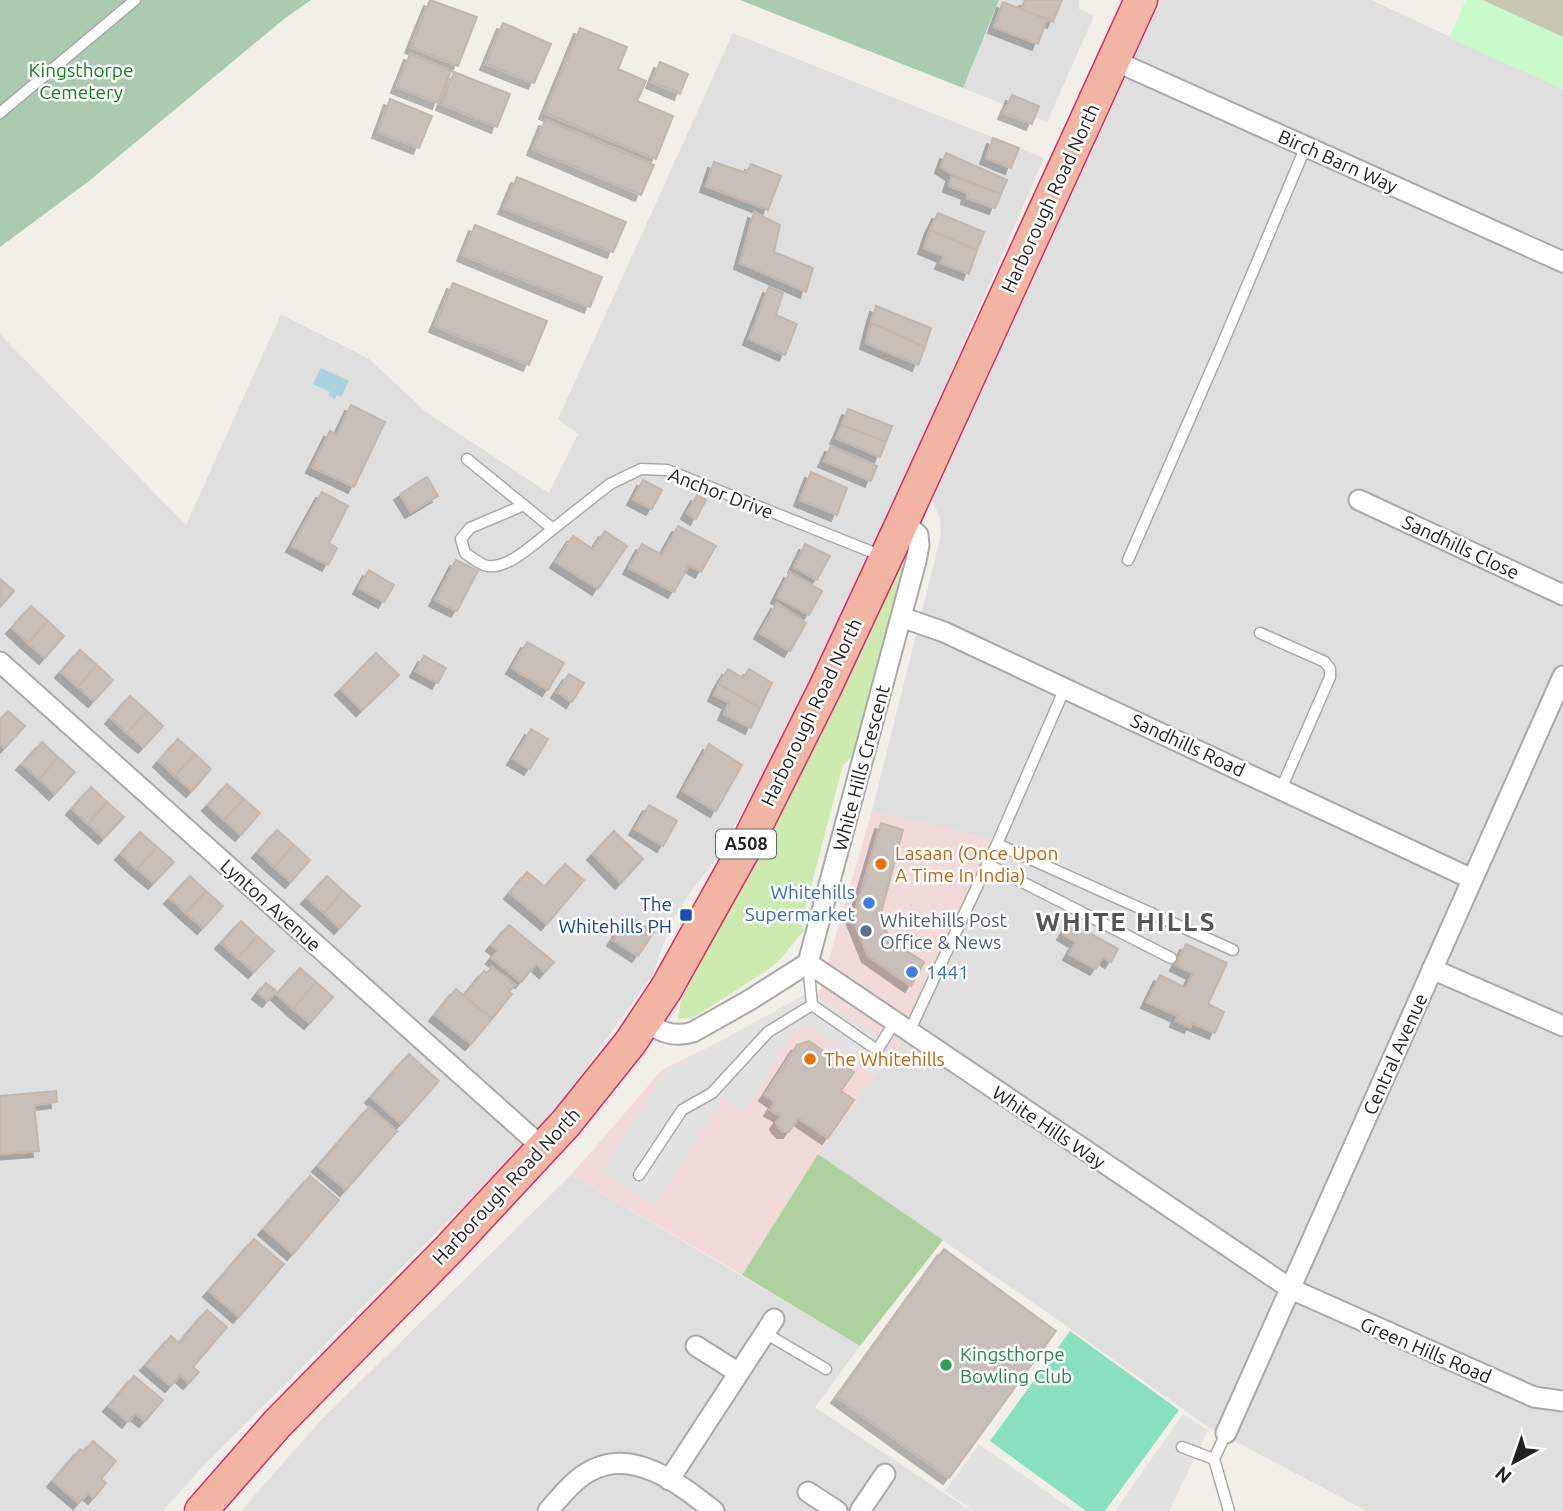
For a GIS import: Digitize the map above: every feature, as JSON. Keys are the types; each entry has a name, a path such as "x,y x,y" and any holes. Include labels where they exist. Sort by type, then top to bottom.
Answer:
{"highway":[{"name":"A508","path":"1113,60 1136,1"},
{"name":"Harborough Road North","path":"201,1511 277,1424 450,1248 543,1148 592,1091 645,1022 684,961 747,844 886,558 1113,60"}],"street":[{"name":"Birch Barn Way","path":"1113,60 1563,262"},
{"name":"Sandhills Close","path":"1359,500 1563,595"},
{"name":"White Hills Crescent","path":"808,963 901,617 919,540 914,529 903,521"},
{"name":"Sandhills Road","path":"901,617 944,632 1472,879"},
{"name":"Lynton Avenue","path":"0,662 543,1148"},
{"name":"Central Avenue","path":"1226,1433 1563,676"},
{"path":"645,1022 667,1035 693,1032 808,963"},
{"name":"White Hills Way","path":"808,963 1291,1290"},
{"path":"1432,969 1563,1027"},
{"name":"Green Hills Road","path":"1291,1290 1534,1397 1563,1401"},
{"path":"669,1480 769,1326"},
{"path":"696,1346 739,1373"},
{"path":"548,1511 584,1475 611,1464 642,1467 669,1480 713,1511"},
{"path":"865,1509 885,1474"},
{"path":"808,1492 837,1511"}],"lane":[{"path":"0,113 135,0"},
{"path":"1128,560 1306,146"},
{"path":"467,459 553,529"},
{"name":"Anchor Drive","path":"524,505 470,527 461,539 464,553 483,565 503,564 519,555 610,484 641,468 667,470 886,558"},
{"path":"1260,633 1325,662 1330,669 1330,677 1281,789"},
{"path":"808,963 812,1005 877,1050 902,1027 997,844 1065,688"},
{"path":"997,844 1233,950"},
{"path":"987,864 1171,958"},
{"path":"639,1175 682,1110 712,1093 768,1032 812,1005"},
{"path":"769,1326 825,1369"},
{"path":"1226,1433 1214,1460 1229,1511"},
{"path":"1182,1447 1214,1460"}],"shaded area":[{"path":"999,0 1079,0 1079,9 1094,16 1047,122 963,88"},
{"path":"1161,0 1371,0 1563,89 1563,1511 1367,1511 1208,1427 818,1154 898,1046 993,840 872,811 941,535 940,518 932,501"},
{"path":"1482,0 1563,0 1563,37"},
{"path":"733,33 1044,158 836,637 717,858 688,895 669,928 653,974 550,1118 510,1160 204,1465 163,1511 0,1511 0,334 186,525 281,314 369,359 425,411 549,493 578,434 558,419"},
{"path":"872,811 993,840 898,1046 818,1154 742,1275 571,1175 662,1070 819,993"},
{"path":"811,991 895,1048 874,1076 835,1050 838,1045 809,1026 796,1028 743,1112 722,1099 654,1205 602,1171 663,1073"},
{"path":"571,1175 860,1346 815,1407 971,1511 241,1511 321,1420"},
{"path":"1183,1414 1208,1430 1169,1511 1115,1511"},
{"path":"979,1444 1074,1511 974,1511 945,1491"}],"green space":[{"name":"Kingsthorpe Cemetery","path":"0,0 311,0 284,19 89,181 0,247"},
{"path":"740,0 999,0 963,88"},
{"path":"1466,0 1482,0 1563,37 1563,89 1449,38"},
{"path":"899,566 903,567 853,756 843,765 801,925 804,930 778,962 766,971 692,1018 678,1019 681,1000 796,782"},
{"path":"818,1154 943,1240 860,1346 742,1275"},
{"path":"1070,1331 1179,1410 1105,1511 1086,1511 990,1441"}],"water":[{"path":"321,368 349,381 341,397 337,395 335,399 328,395 330,392 313,384"}],"building":[{"path":"430,0 477,17 458,66 411,47"},
{"path":"1025,0 1062,0 1053,22 1021,9"},
{"path":"1003,2 1047,19 1038,44 994,27"},
{"path":"503,23 551,44 534,83 486,64"},
{"path":"580,28 627,47 618,69 646,81 637,101 673,116 656,159 545,113"},
{"path":"410,54 451,71 438,103 397,87"},
{"path":"660,62 688,74 680,94 652,82"},
{"path":"454,72 510,94 497,127 442,104"},
{"path":"1012,95 1039,106 1032,124 1004,113"},
{"path":"390,99 432,116 419,148 378,132"},
{"path":"545,120 654,165 641,195 533,149"},
{"path":"993,138 1019,148 1011,168 986,158"},
{"path":"946,153 1007,180 1001,194 953,175 941,167"},
{"path":"714,162 746,173 751,164 781,176 768,210 706,186"},
{"path":"952,176 1001,194 995,208 967,198 968,193 949,186"},
{"path":"517,177 626,222 613,252 504,208"},
{"path":"754,212 780,225 774,252 813,268 806,292 740,263"},
{"path":"938,213 984,232 977,250 930,230"},
{"path":"475,225 602,277 590,307 463,255"},
{"path":"930,230 977,250 969,274 941,263 944,256 924,248"},
{"path":"453,283 547,321 529,365 435,326"},
{"path":"769,287 783,293 776,315 797,324 785,355 749,339"},
{"path":"876,306 931,328 925,347 871,323"},
{"path":"871,323 925,347 918,365 866,343"},
{"path":"351,405 385,422 354,487 312,467 330,431 337,435"},
{"path":"848,409 892,426 886,442 842,425"},
{"path":"842,425 886,442 880,457 836,438"},
{"path":"831,446 877,466 871,481 824,461"},
{"path":"811,472 847,488 837,515 800,500"},
{"path":"427,477 438,496 411,512 400,494"},
{"path":"643,480 662,490 652,509 633,499"},
{"path":"322,492 348,506 329,543 337,548 328,565 292,546"},
{"path":"697,495 706,500 696,519 687,513"},
{"path":"678,526 716,546 701,572 689,565 674,592 629,568 642,544 662,555"},
{"path":"605,531 627,546 598,589 556,562 573,536 593,549"},
{"path":"805,544 830,556 817,580 794,567"},
{"path":"456,560 478,571 457,611 435,600"},
{"path":"369,570 394,585 384,602 359,588"},
{"path":"790,572 822,591 809,615 777,597"},
{"path":"0,579 14,591 0,607"},
{"path":"777,603 806,623 790,651 760,633"},
{"path":"31,606 48,621 28,643 12,628"},
{"path":"48,621 64,636 45,658 28,643"},
{"path":"527,642 564,663 548,690 512,668"},
{"path":"80,650 97,665 78,687 61,672"},
{"path":"376,653 399,675 362,710 341,689"},
{"path":"424,656 446,668 438,683 416,671"},
{"path":"97,665 113,680 94,701 78,687"},
{"path":"728,669 743,678 749,669 772,683 760,708 719,684"},
{"path":"569,674 584,683 572,702 557,692"},
{"path":"719,684 760,708 751,728 724,714 729,703 714,695"},
{"path":"130,696 147,711 127,733 111,718"},
{"path":"8,711 25,726 5,748 0,744 0,720"},
{"path":"147,711 163,726 144,747 127,733"},
{"path":"531,729 548,739 530,769 513,759"},
{"path":"178,739 195,754 175,776 159,761"},
{"path":"42,742 58,757 39,779 22,764"},
{"path":"709,744 742,765 716,811 683,791"},
{"path":"195,754 211,769 192,791 175,776"},
{"path":"58,757 75,772 55,794 39,779"},
{"path":"227,784 244,799 224,820 208,805"},
{"path":"91,787 107,802 88,824 72,809"},
{"path":"244,799 260,813 241,835 224,820"},
{"path":"107,802 124,817 104,838 88,824"},
{"path":"649,805 677,821 663,846 635,829"},
{"path":"881,823 903,830 880,917 890,940 924,962 911,986 868,956 853,919"},
{"path":"277,830 294,845 274,867 258,852"},
{"path":"614,831 643,859 621,883 593,854"},
{"path":"140,832 157,847 137,869 121,854"},
{"path":"294,845 310,860 291,882 274,867"},
{"path":"157,847 174,862 154,883 137,869"},
{"path":"565,864 584,880 547,924 510,893 527,872 545,887"},
{"path":"190,876 206,891 186,913 170,898"},
{"path":"327,876 343,891 324,913 307,898"},
{"path":"206,891 223,906 203,928 186,913"},
{"path":"343,891 360,906 340,928 324,913"},
{"path":"629,916 654,932 638,956 613,940"},
{"path":"241,921 257,936 238,958 221,943"},
{"path":"1070,922 1118,949 1111,962 1103,957 1096,969 1069,954 1076,942 1063,934"},
{"path":"509,925 554,962 545,972 536,964 521,982 492,958 498,950 492,945"},
{"path":"257,936 274,951 254,972 238,958"},
{"path":"1186,944 1227,963 1208,1004 1224,1012 1215,1033 1192,1023 1190,1027 1176,1021 1178,1016 1147,1002 1160,975 1186,988 1193,973 1176,965"},
{"path":"492,967 515,985 509,992 512,994 492,1019 464,996 484,971 487,973"},
{"path":"300,968 316,982 293,1009 277,994"},
{"path":"316,982 333,997 310,1023 293,1009"},
{"path":"266,983 276,991 268,1001 258,993"},
{"path":"456,989 492,1019 471,1044 435,1015"},
{"path":"809,1041 854,1072 841,1091 854,1100 828,1138 798,1118 789,1132 783,1132 776,1123 781,1116 770,1110 775,1102 765,1095 797,1045"},
{"path":"409,1054 439,1081 401,1124 371,1097"},
{"path":"56,1091 57,1102 34,1105 39,1151 0,1154 0,1096"},
{"path":"369,1107 397,1131 346,1190 318,1166"},
{"path":"310,1176 339,1200 293,1254 264,1229"},
{"path":"254,1239 284,1264 239,1317 209,1291"},
{"path":"944,1249 1056,1331 949,1478 837,1397"},
{"path":"207,1310 227,1327 193,1367 199,1372 189,1383 180,1375 171,1386 146,1365 171,1336 179,1343"},
{"path":"134,1376 163,1400 145,1421 135,1413 128,1422 109,1406"},
{"path":"93,1441 116,1461 101,1479 106,1483 94,1498 88,1493 79,1503 53,1481 80,1449 84,1452"}],"place":[{"name":"Lasaan (Once Upon A Time In India)","path":"881,864"},
{"name":"Whitehills Supermarket","path":"869,903"},
{"name":"The Whitehills PH","path":"686,915"},
{"name":"Whitehills Post Office & News","path":"866,931"},
{"name":"1441","path":"912,972"},
{"name":"The Whitehills","path":"810,1059"},
{"name":"Kingsthorpe Bowling Club","path":"946,1365"}],"district":[{"name":"WHITE HILLS","path":"1126,922"}]}
